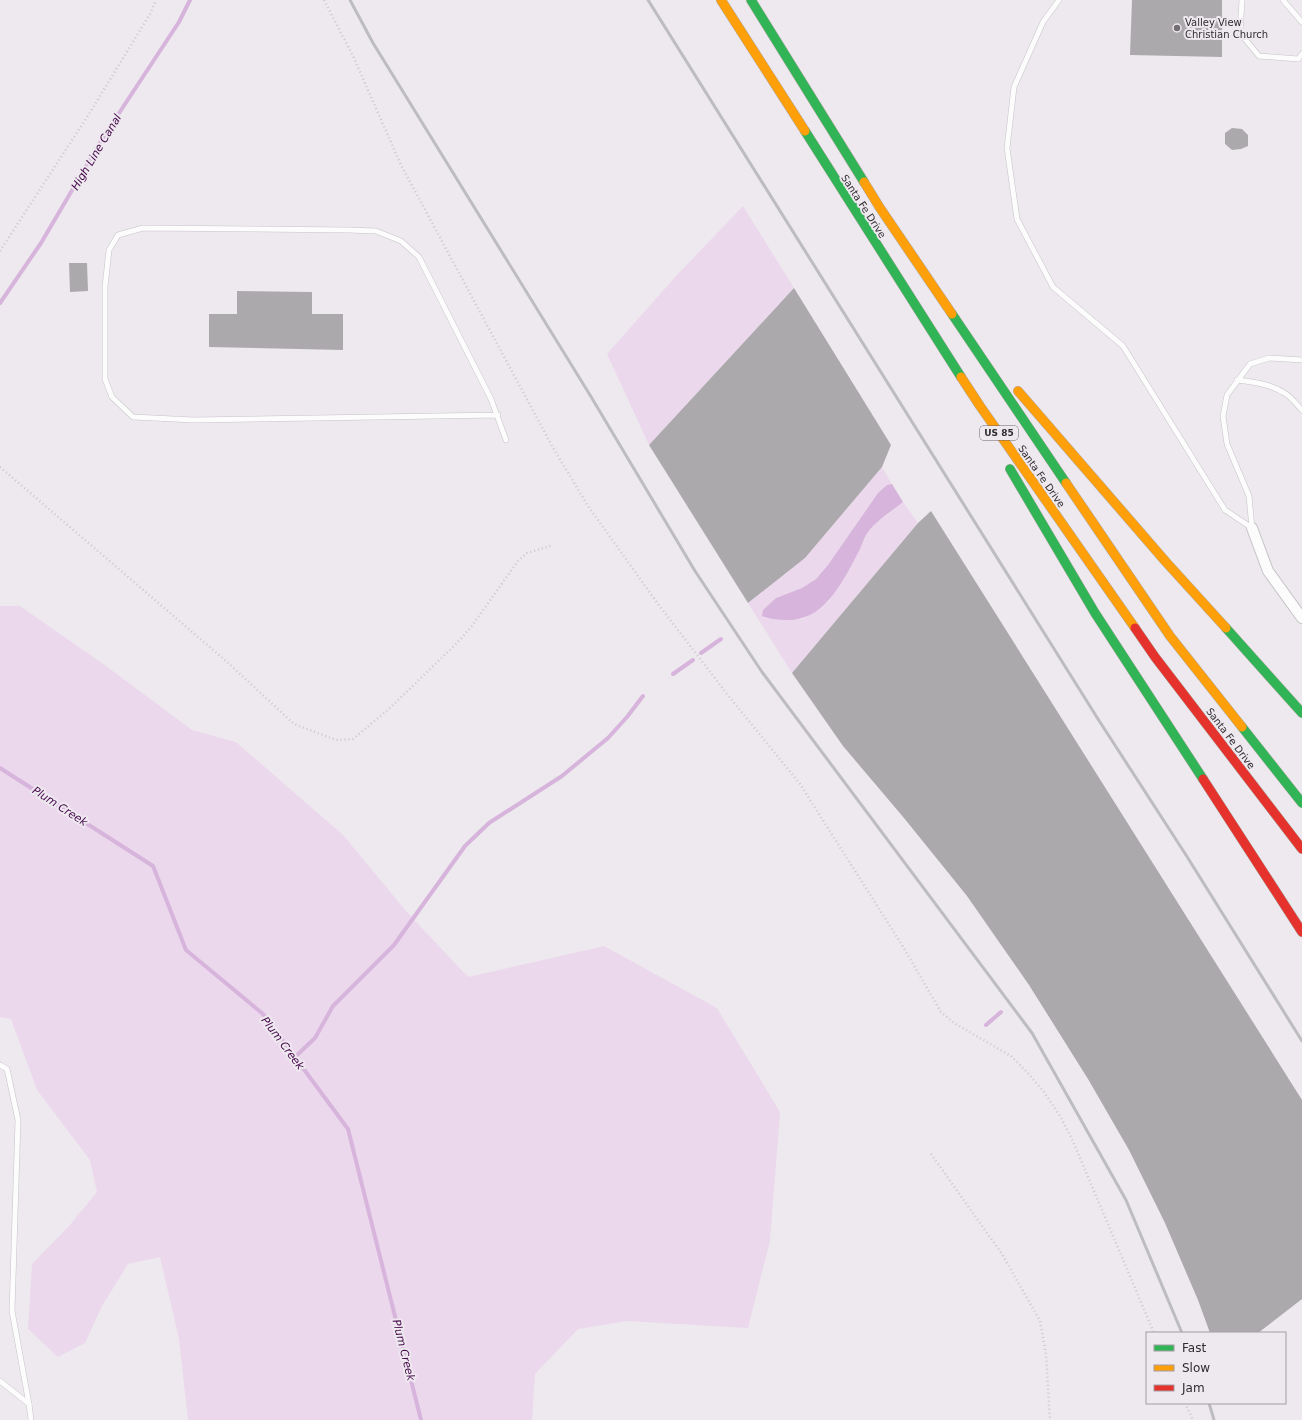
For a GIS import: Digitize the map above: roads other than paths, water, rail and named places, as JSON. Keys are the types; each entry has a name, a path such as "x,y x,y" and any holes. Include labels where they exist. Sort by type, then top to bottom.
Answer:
{"highway":[{"name":"Santa Fe Drive","path":"721,0 980,406 1155,657 1302,849"},
{"name":"Santa Fe Drive","path":"751,0 880,208 1170,636 1302,803"},
{"path":"880,208 993,358"},
{"path":"943,349 998,449"},
{"path":"1011,382 1039,417 1166,562 1302,713"},
{"path":"1006,462 1095,613 1302,932"}],"street":[{"path":"1252,528 1268,571 1302,618"}],"lane":[{"path":"1059,0 1043,22 1014,87 1007,148 1017,219 1054,287 1123,346 1225,510 1252,528"},
{"path":"1242,0 1240,32 1259,56 1298,59 1302,54"},
{"path":"1283,0 1302,22"},
{"path":"498,415 194,420 133,417 112,397 105,379 105,287 109,250 118,235 143,228 376,231 401,240 419,257 491,398 498,415 506,440"},
{"path":"1252,528 1249,496 1227,444 1223,416 1227,395 1250,364 1268,358 1302,360"},
{"path":"1237,380 1261,383 1274,388 1286,394 1302,410"},
{"path":"0,1065 7,1069 18,1120 12,1311 31,1420"},
{"path":"0,1381 29,1404"}],"waterway":[{"name":"High Line Canal","path":"0,303 41,243 104,136 179,22 190,0"},
{"path":"701,653 721,639"},
{"path":"673,674 693,660"},
{"path":"295,1057 315,1038 333,1006 394,945 465,846 489,823 562,776 608,738 643,696"},
{"name":"Plum Creek","path":"0,768 153,866 186,950 263,1014 348,1129 421,1420"},
{"path":"986,1025 1001,1012"}],"railway":[{"path":"350,0 373,43 590,395 695,571 762,672 1032,1033 1126,1200 1182,1332"},
{"path":"648,0 1098,719 1186,855 1302,1041"},
{"path":"1209,1404 1214,1420"}],"place":[{"name":"Valley View Christian Church","path":"1177,28"}]}
